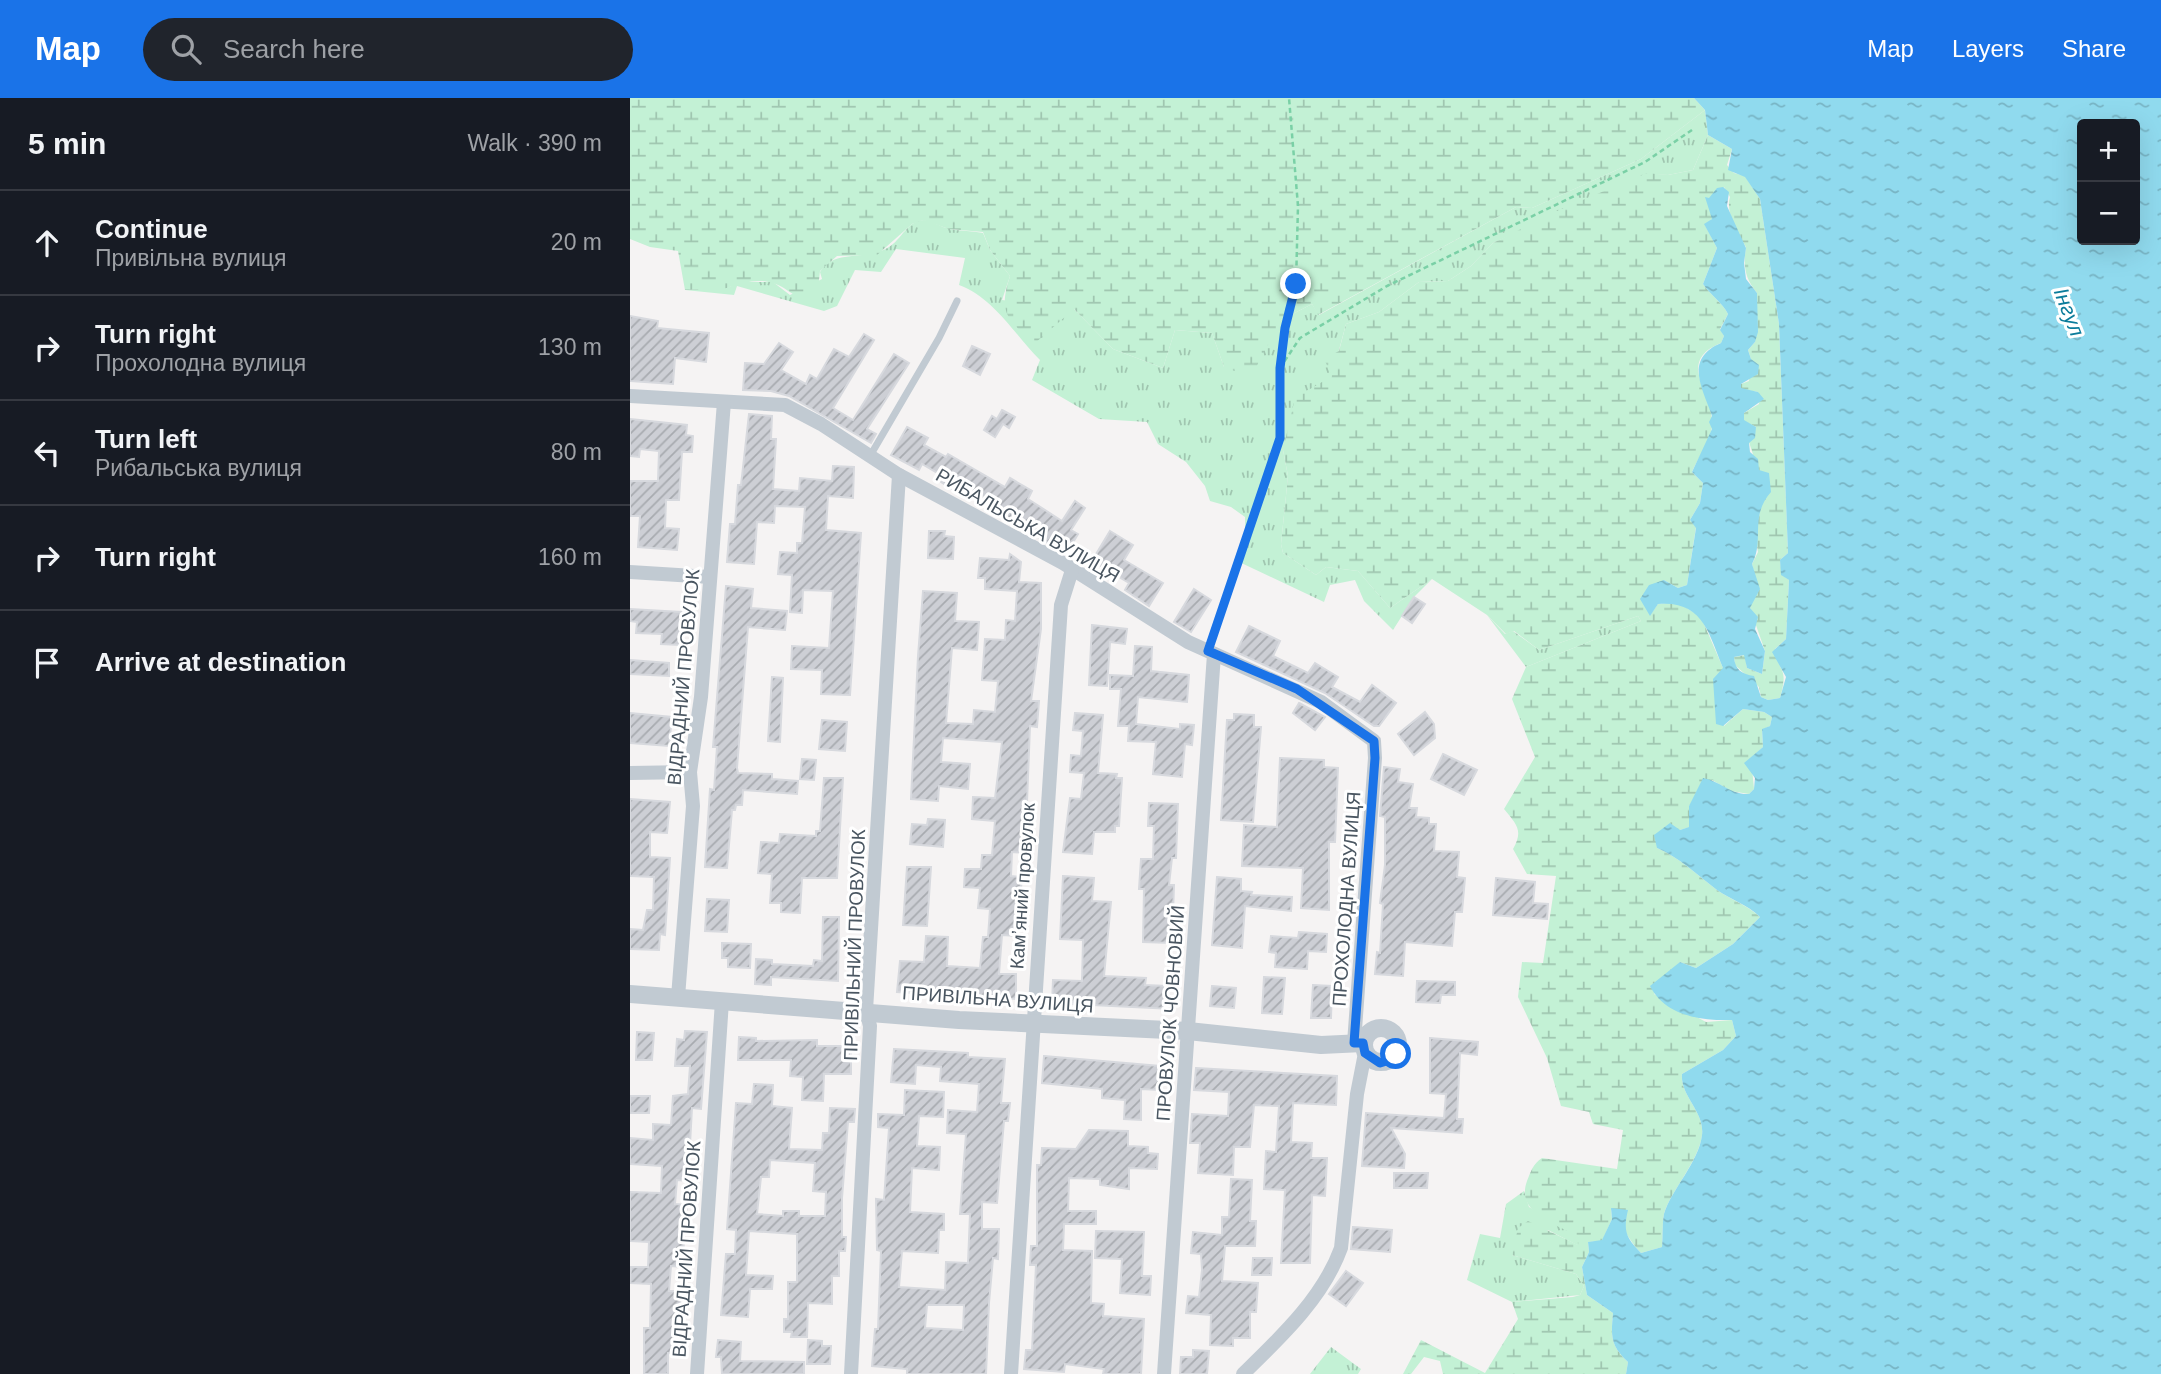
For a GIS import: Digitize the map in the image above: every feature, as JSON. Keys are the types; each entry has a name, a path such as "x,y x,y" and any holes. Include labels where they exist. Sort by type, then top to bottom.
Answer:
{"street":[{"name":"РИБАЛЬСЬКА ВУЛИЦЯ","path":"630,396 785,405 821,424 899,475 1072,570 1188,642 1321,702 1374,741 1375,758"},
{"name":"ВІДРАДНИЙ ПРОВУЛОК","path":"678,997 693,806 690,772 701,697 724,401"},
{"name":"ПРИВІЛЬНИЙ ПРОВУЛОК","path":"851,1374 870,1026 866,1010 899,475"},
{"name":"Камʼяний провулок","path":"1011,1374 1061,605 1072,570"},
{"path":"630,572 710,576"},
{"name":"ПРОВУЛОК ЧОВНОВИЙ","path":"1164,1374 1211,653"},
{"name":"ПРОХОЛОДНА ВУЛИЦЯ","path":"1243,1374 1286,1332 1335,1266 1341,1248 1361,1047 1375,758"},
{"path":"630,773 690,772"},
{"name":"ПРИВІЛЬНА ВУЛИЦЯ","path":"630,993 866,1010 959,1020 1188,1031 1361,1047"},
{"name":"ВІДРАДНИЙ ПРОВУЛОК","path":"697,1374 722,1001"}],"lane":[{"path":"870,456 939,338 957,301"}],"path":[{"path":"1211,653 1280,438 1280,368 1285,328 1296,284 1298,206 1289,98"},
{"path":"1280,368 1300,338 1387,286 1619,175 1692,130"}],"green space":[{"path":"630,98 1694,98 1705,110 1641,159 1532,208 1516,207 1318,315 1312,304 1281,320 1251,377 1224,367 1212,333 1175,330 1163,368 1113,349 1074,309 1035,343 1007,315 1005,299 1010,276 990,250 983,232 949,229 923,220 912,224 877,255 837,256 820,271 818,289 809,293 793,294 773,283 762,281 719,289 685,290 678,251 650,247 630,239"},
{"path":"1705,110 1708,135 1693,170 1668,175 1647,174 1493,243 1471,266 1448,281 1419,282 1379,312 1346,324 1332,376 1283,450 1288,476 1281,544 1283,553 1316,575 1326,567 1358,571 1390,608 1432,579 1414,597 1393,630 1364,601 1355,580 1330,585 1324,602 1235,560 1245,533 1245,517 1231,507 1210,501 1205,486 1186,462 1158,444 1147,422 1099,419 1032,380 1040,360 993,307 959,285 965,258 896,249 881,272 855,270 837,306 824,311 737,286 734,295 685,290 730,287 737,282 773,282 790,295 822,279 820,272 834,260 870,254 889,247 913,223 924,220 950,229 983,233 990,250 1010,276 1002,300 1074,309 1113,349 1163,368 1175,330 1212,333 1224,367 1281,320 1312,304 1319,315 1516,207 1532,208 1641,159"},
{"path":"1708,135 1732,149 1727,165 1734,173 1745,176 1760,199 1779,324 1788,553 1780,560 1782,575 1789,580 1786,639 1775,649 1784,681 1780,698 1768,700 1761,697 1759,687 1735,665 1734,657 1745,655 1747,668 1762,674 1765,651 1750,608 1756,581 1752,564 1758,552 1755,534 1762,502 1758,470 1749,442 1756,427 1744,421 1744,413 1759,404 1758,392 1740,389 1741,384 1749,381 1751,359 1748,350 1755,342 1757,293 1747,277 1746,247 1733,223 1729,209 1730,197 1724,187 1712,219 1705,225 1717,248 1703,284 1728,314 1720,329 1724,336 1721,343 1707,351 1700,359 1698,369 1712,426 1707,443 1692,472 1703,483 1700,503 1690,520 1696,527 1687,585 1678,588 1664,580 1650,615 1658,604 1677,602 1701,617 1723,668 1724,726 1743,709 1764,712 1772,717 1770,726 1762,730 1763,747 1751,758 1754,789 1749,794 1731,791 1712,780 1689,806 1690,827 1680,830 1657,848 1760,917 1733,944 1696,968 1680,962 1654,994 1706,1022 1732,1020 1736,1036 1723,1050 1682,1074 1685,1090 1700,1119 1702,1135 1696,1155 1667,1205 1662,1247 1641,1253 1611,1209 1612,1219 1602,1241 1588,1242 1589,1252 1582,1267 1587,1295 1613,1313 1613,1340 1628,1362 1626,1374 1443,1374 1440,1361 1424,1357 1411,1374 1403,1374 1421,1340 1485,1373 1518,1319 1512,1302 1573,1297 1580,1295 1584,1286 1576,1274 1512,1255 1518,1228 1528,1221 1578,1245 1579,1237 1540,1216 1527,1202 1527,1181 1536,1163 1542,1158 1617,1169 1623,1130 1593,1124 1589,1112 1561,1106 1547,1058 1518,997 1522,962 1543,963 1556,876 1527,874 1513,849 1518,832 1515,823 1504,809 1535,757 1512,699 1526,667 1641,621 1638,616 1539,650 1514,631 1506,634 1487,615 1432,579 1390,608 1358,571 1326,567 1316,575 1283,553 1281,544 1288,476 1283,450 1295,398 1332,376 1324,359 1339,351 1346,324 1379,312 1419,282 1448,281 1471,266 1493,243 1559,210 1647,173 1668,175 1693,170"},
{"path":"1487,615 1505,634 1513,631 1539,650 1638,616 1641,621 1526,667"},
{"path":"1524,1191 1529,1207 1580,1237 1579,1246 1548,1230 1512,1255 1576,1274 1584,1286 1580,1295 1512,1302 1467,1280 1480,1234 1500,1238 1506,1204"},
{"path":"1331,1347 1361,1369 1358,1374 1310,1374"}],"water":[{"name":"Інгул","path":"1694,98 2161,98 2161,1374 1626,1374 1628,1362 1613,1340 1613,1313 1587,1295 1582,1267 1589,1252 1588,1242 1602,1240 1612,1219 1611,1208 1628,1210 1627,1234 1641,1253 1662,1247 1664,1214 1672,1195 1691,1166 1702,1135 1700,1119 1685,1090 1682,1074 1723,1050 1736,1036 1732,1020 1685,1015 1665,1004 1650,986 1680,962 1696,968 1733,944 1760,917 1657,848 1654,835 1670,823 1680,830 1689,827 1689,806 1703,778 1743,794 1749,794 1754,789 1755,778 1744,763 1763,747 1762,729 1770,726 1772,717 1764,712 1743,709 1723,726 1716,724 1713,679 1723,668 1702,622 1695,614 1673,604 1658,604 1650,616 1640,599 1649,585 1664,580 1678,588 1687,585 1696,528 1690,520 1700,503 1703,483 1692,472 1712,429 1709,422 1712,416 1701,384 1699,365 1710,350 1721,343 1724,336 1720,330 1728,314 1703,284 1717,248 1704,224 1712,219 1705,197 1709,198 1717,188 1723,187 1729,192 1727,206 1746,248 1746,279 1757,293 1758,332 1755,342 1748,350 1751,359 1759,365 1758,374 1741,384 1741,388 1758,392 1764,399 1744,413 1744,420 1756,427 1755,438 1749,443 1750,452 1758,459 1759,470 1769,473 1771,492 1761,510 1756,555 1752,564 1760,589 1750,608 1758,617 1755,629 1765,651 1762,674 1747,668 1744,655 1734,657 1743,673 1754,676 1761,697 1768,700 1780,698 1786,677 1772,652 1786,639 1789,580 1781,575 1780,560 1788,553 1779,324 1760,199 1745,177 1728,170 1732,149 1708,135 1705,110"}],"building":[{"path":"630,316 658,321 657,328 709,333 706,362 675,358 673,384 630,381"},
{"path":"864,334 874,340 833,408 853,420 894,354 909,363 867,429 876,434 871,443 789,396 771,391 743,390 745,363 764,364 779,343 793,352 781,370 806,384 810,375 817,379 834,349 849,357"},
{"path":"972,346 990,354 980,375 963,366"},
{"path":"1002,410 1015,417 1009,428 1003,424 995,437 984,430 992,416 997,419"},
{"path":"749,414 772,416 771,439 776,439 773,489 799,491 800,478 832,481 833,466 854,467 853,498 828,496 826,530 861,533 850,695 821,694 822,670 791,669 792,646 829,648 833,591 803,590 802,613 790,612 792,575 778,574 780,552 797,553 797,543 802,543 805,507 775,506 774,523 757,522 754,564 727,562 730,524 735,524"},
{"path":"630,419 687,425 686,435 693,436 692,452 682,452 679,500 666,500 665,528 679,529 677,550 638,547 640,516 630,516 630,481 658,481 659,451 640,449 639,457 630,456"},
{"path":"907,427 928,438 924,445 946,457 948,454 1005,487 1010,478 1032,491 1028,499 1062,521 1075,501 1085,508 1071,530 1078,534 1066,554 992,509 995,504 968,488 963,496 941,482 944,477 922,464 919,470 891,455"},
{"path":"929,531 945,531 944,536 954,537 953,559 928,558"},
{"path":"1110,531 1133,545 1124,560 1163,583 1149,606 1125,590 1129,583 1092,561"},
{"path":"1010,554 1021,562 1019,582 1041,583 1041,629 1031,701 1039,701 1037,727 1030,726 1025,853 1012,852 1011,876 1022,877 1017,936 1002,935 999,974 1016,974 1016,999 897,992 900,961 924,962 926,936 948,937 947,966 980,968 983,937 988,937 990,909 978,908 980,888 964,887 965,869 981,869 982,855 992,855 995,821 972,819 973,797 995,798 1002,742 943,738 941,762 970,764 968,789 939,786 938,801 911,799 923,591 957,593 955,621 979,622 977,650 952,648 946,723 973,724 974,710 995,712 998,681 982,680 985,639 1005,640 1006,620 1015,621 1017,591 985,589 985,578 978,578 980,558 1009,560"},
{"path":"726,586 753,589 751,608 787,611 785,630 748,627 738,773 772,774 772,779 798,781 797,794 743,790 742,805 736,805 735,810 732,810 727,868 705,867 710,789 714,790 717,747 713,747"},
{"path":"1194,589 1211,600 1191,632 1174,622"},
{"path":"1414,597 1425,604 1412,623 1402,616"},
{"path":"630,609 681,612 680,645 661,644 662,634 636,633 637,622 630,621"},
{"path":"1092,625 1127,629 1125,644 1110,642 1107,686 1089,685"},
{"path":"1249,626 1280,641 1273,656 1308,673 1315,663 1338,677 1332,687 1360,702 1372,685 1396,703 1379,726 1374,726 1325,693 1236,652"},
{"path":"1135,646 1152,647 1151,671 1189,675 1187,702 1138,697 1136,724 1180,729 1180,724 1194,725 1192,745 1185,744 1182,777 1153,774 1156,742 1128,741 1129,726 1118,726 1121,689 1110,689 1110,675 1133,676"},
{"path":"630,660 669,663 669,676 630,674"},
{"path":"772,677 783,678 780,742 768,741"},
{"path":"1299,703 1325,717 1315,730 1293,713"},
{"path":"1425,712 1434,724 1435,738 1414,755 1398,734"},
{"path":"630,713 672,717 669,746 630,743"},
{"path":"1075,713 1103,715 1098,773 1117,774 1116,778 1122,778 1119,826 1115,826 1115,832 1094,832 1092,854 1063,852 1070,798 1081,799 1084,773 1070,772 1071,755 1081,756 1083,731 1073,730"},
{"path":"1234,714 1254,715 1254,727 1261,727 1253,822 1221,820 1227,720 1234,720"},
{"path":"822,720 847,722 845,751 819,749"},
{"path":"1443,754 1477,770 1464,795 1431,779"},
{"path":"1280,758 1324,760 1324,767 1338,768 1335,842 1329,842 1329,910 1301,908 1303,868 1242,866 1244,825 1277,827"},
{"path":"802,759 816,760 814,780 800,779"},
{"path":"1384,767 1400,769 1398,782 1413,784 1409,808 1417,808 1416,817 1429,818 1429,824 1436,824 1434,851 1459,852 1457,877 1465,878 1462,912 1455,912 1452,946 1405,942 1403,976 1375,974 1377,952 1380,953 1383,904 1380,903 1385,865 1385,817 1380,816"},
{"path":"824,778 843,778 837,878 802,878 800,913 781,912 781,903 770,903 772,874 758,873 761,842 779,843 780,834 816,836 816,831 820,831"},
{"path":"630,799 670,802 667,833 650,832 650,857 670,858 665,935 660,934 659,950 630,949 630,929 643,930 647,910 653,910 654,877 630,876"},
{"path":"1149,803 1178,804 1176,858 1172,858 1169,885 1174,885 1172,943 1143,942 1144,889 1139,889 1141,859 1153,859 1154,826 1148,826"},
{"path":"928,819 945,820 943,847 910,844 912,824 927,825"},
{"path":"907,867 931,867 927,926 903,925"},
{"path":"1063,876 1094,878 1092,901 1111,902 1104,976 1146,978 1145,985 1167,986 1167,997 1173,997 1172,1009 1052,1003 1053,980 1082,981 1083,940 1060,939"},
{"path":"1217,877 1241,879 1241,891 1252,892 1251,895 1292,897 1291,911 1245,906 1242,948 1212,945"},
{"path":"1496,878 1535,882 1533,903 1548,904 1547,919 1493,915"},
{"path":"707,899 729,900 727,932 705,931"},
{"path":"823,917 839,917 838,981 771,977 771,985 755,984 756,959 772,960 772,964 813,966 814,960 822,961"},
{"path":"1299,932 1327,934 1326,952 1308,951 1307,969 1275,967 1276,953 1269,952 1271,936 1298,938"},
{"path":"722,943 751,944 750,968 728,967 728,958 722,958"},
{"path":"1264,977 1285,978 1282,1014 1262,1013"},
{"path":"1417,981 1455,982 1455,995 1441,995 1440,1003 1416,1002"},
{"path":"1313,985 1332,986 1331,1018 1311,1018"},
{"path":"1212,986 1236,988 1234,1008 1210,1006"},
{"path":"685,1031 707,1032 701,1109 692,1108 688,1181 677,1180 675,1204 687,1205 682,1267 671,1266 669,1291 681,1291 677,1354 668,1353 668,1374 644,1374 644,1328 650,1328 651,1284 630,1283 631,1267 648,1267 649,1242 630,1241 630,1192 661,1193 662,1166 630,1164 630,1138 653,1140 653,1124 671,1125 673,1096 688,1094 690,1066 675,1066 677,1039 684,1040"},
{"path":"637,1032 654,1033 652,1060 636,1060"},
{"path":"739,1037 756,1038 756,1041 817,1040 817,1046 851,1046 851,1074 824,1074 823,1101 802,1100 803,1077 790,1076 791,1060 738,1060"},
{"path":"1430,1038 1478,1042 1477,1055 1460,1053 1457,1119 1463,1119 1462,1133 1391,1128 1405,1154 1404,1168 1362,1166 1366,1113 1444,1118 1446,1094 1430,1093"},
{"path":"894,1049 968,1053 968,1057 1005,1059 1001,1103 1010,1103 1008,1121 1004,1121 997,1203 982,1202 982,1229 999,1229 998,1259 993,1258 986,1374 907,1374 907,1369 872,1366 875,1329 878,1329 881,1251 877,1250 876,1199 884,1200 889,1128 878,1127 878,1114 904,1115 905,1090 944,1092 943,1117 919,1116 917,1146 940,1147 939,1170 912,1168 910,1212 944,1214 944,1230 939,1230 938,1253 902,1251 899,1287 945,1290 946,1262 968,1263 970,1214 960,1214 966,1134 947,1133 948,1110 977,1112 979,1084 940,1081 941,1067 916,1065 915,1084 891,1082","holes":["927,1305 964,1305 963,1330 925,1328"]},
{"path":"1044,1056 1160,1066 1159,1090 1141,1089 1141,1120 1124,1119 1125,1100 1102,1098 1102,1089 1042,1083"},
{"path":"1196,1068 1337,1076 1336,1105 1293,1103 1291,1142 1312,1143 1311,1158 1327,1158 1325,1196 1312,1195 1310,1263 1281,1263 1285,1190 1264,1189 1266,1151 1276,1152 1279,1106 1254,1105 1250,1147 1234,1147 1233,1175 1198,1173 1200,1143 1190,1143 1192,1114 1228,1116 1229,1092 1194,1090"},
{"path":"754,1084 773,1085 772,1106 792,1108 789,1149 822,1150 823,1133 829,1133 830,1108 855,1109 854,1122 848,1122 842,1198 842,1237 846,1237 845,1251 839,1251 839,1276 832,1276 832,1304 808,1303 807,1337 791,1337 792,1332 784,1332 784,1319 788,1319 788,1282 797,1282 797,1234 749,1231 746,1275 773,1276 772,1289 750,1289 748,1317 721,1315 726,1254 735,1254 736,1230 727,1229 736,1103 752,1104","holes":["770,1160 815,1163 813,1191 826,1192 825,1216 799,1216 799,1211 783,1211 783,1216 757,1214 761,1177 769,1177"]},
{"path":"630,1096 650,1096 649,1113 630,1113"},
{"path":"1089,1130 1128,1131 1128,1146 1148,1147 1148,1153 1158,1154 1157,1169 1129,1168 1129,1189 1100,1185 1100,1179 1069,1178 1068,1211 1096,1211 1096,1224 1064,1224 1063,1250 1092,1251 1091,1303 1104,1304 1103,1316 1144,1319 1141,1374 1103,1374 1104,1369 1065,1364 1064,1372 1024,1369 1026,1350 1032,1350 1036,1265 1030,1265 1031,1246 1037,1246 1037,1165 1041,1165 1042,1148 1076,1149"},
{"path":"1394,1173 1428,1173 1427,1188 1394,1188"},
{"path":"1231,1179 1252,1180 1250,1221 1256,1221 1255,1246 1225,1246 1222,1281 1258,1283 1256,1312 1250,1312 1250,1338 1233,1338 1233,1346 1210,1345 1211,1315 1186,1313 1188,1296 1199,1297 1202,1270 1201,1254 1191,1253 1193,1232 1222,1235 1222,1217 1229,1217"},
{"path":"1353,1227 1392,1230 1390,1252 1351,1249"},
{"path":"1096,1231 1144,1232 1142,1276 1151,1276 1150,1295 1120,1293 1122,1259 1095,1258"},
{"path":"1253,1258 1272,1258 1271,1275 1252,1275"},
{"path":"1346,1271 1363,1283 1346,1306 1329,1294"},
{"path":"718,1340 741,1342 740,1361 804,1362 804,1374 722,1374 721,1357 716,1357"},
{"path":"808,1340 822,1341 822,1346 831,1346 830,1364 807,1364"},
{"path":"1193,1350 1209,1351 1207,1374 1180,1374 1181,1357 1193,1357"}],"route":[{"path":"1296,284 1285,328 1280,368 1280,438 1208,651 1321,702 1374,741 1376,749 1354,1043 1363,1043 1365,1053 1371,1060 1380,1063 1390,1060 1396,1054"}]}
